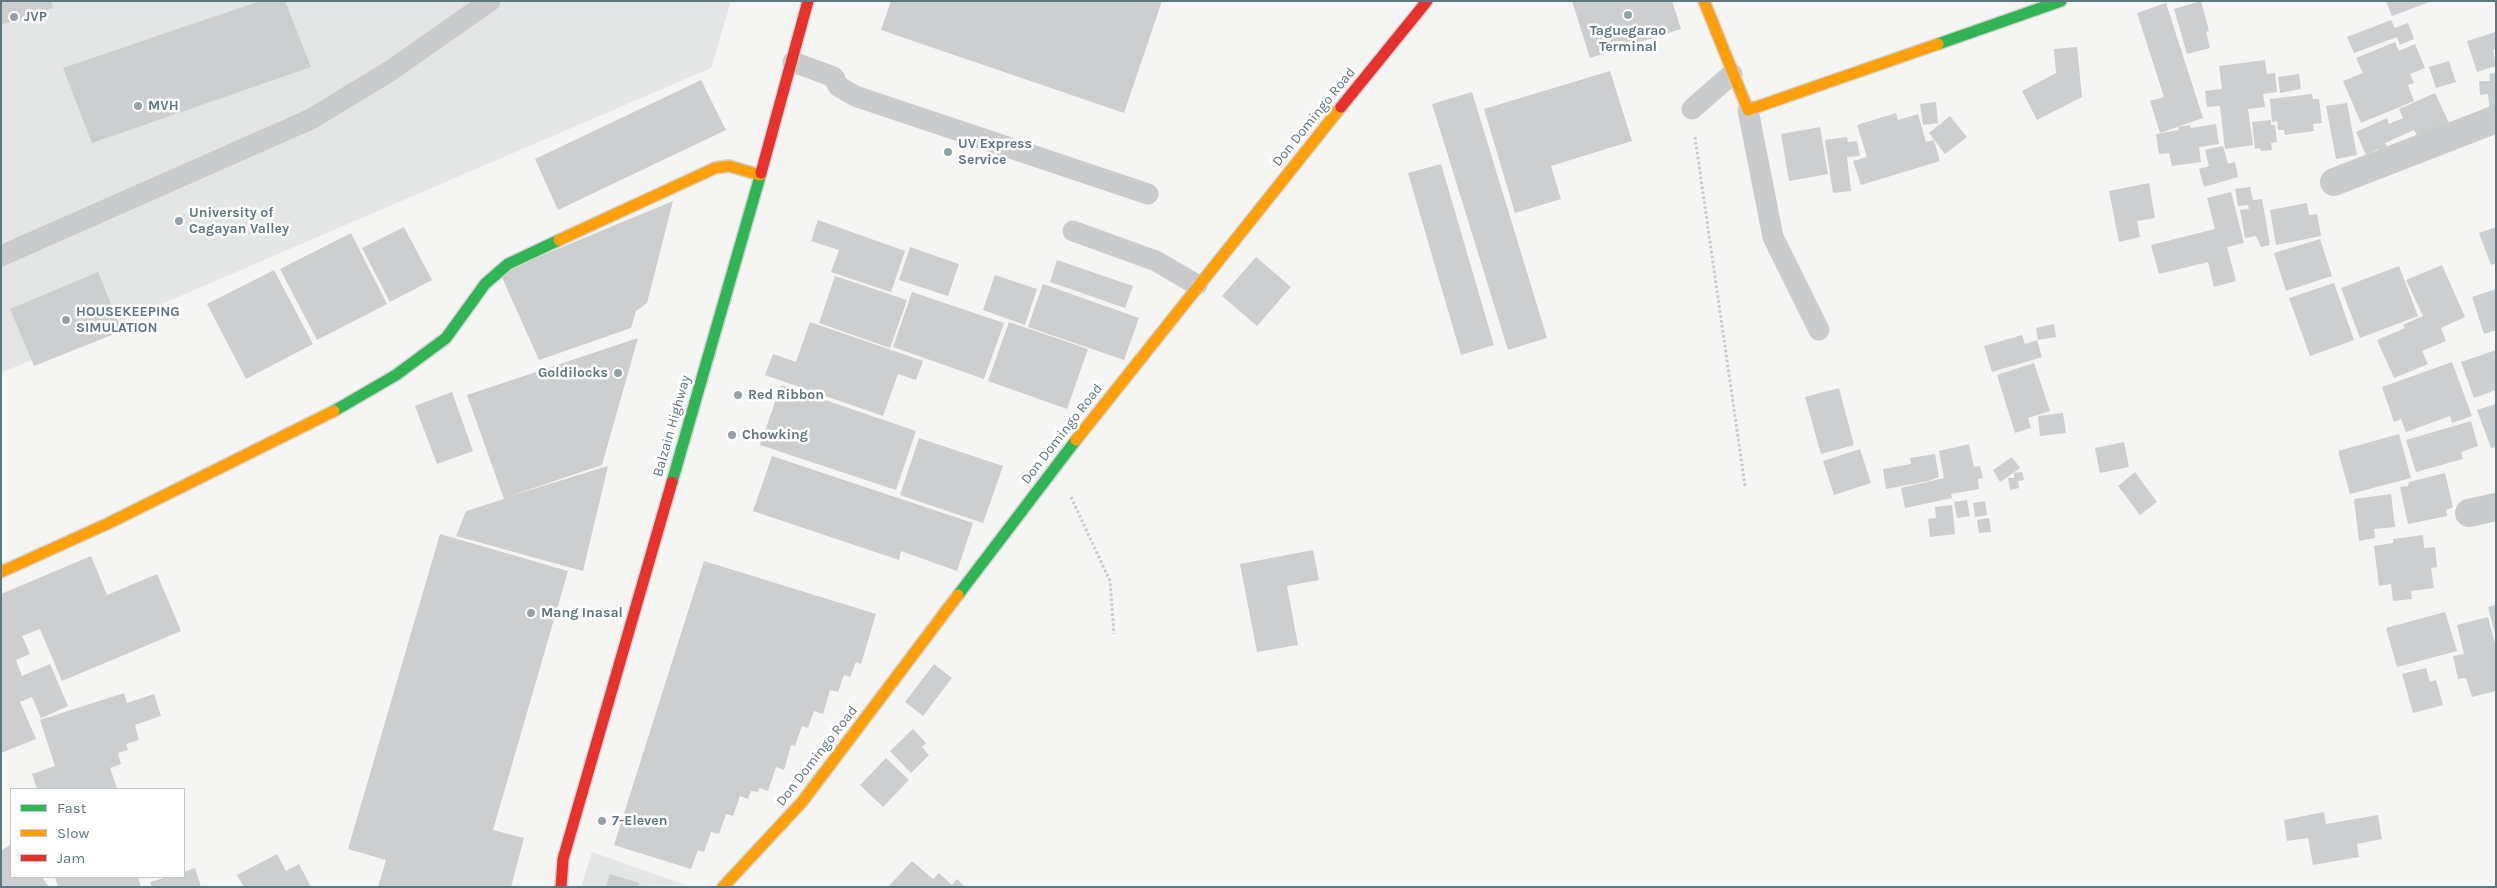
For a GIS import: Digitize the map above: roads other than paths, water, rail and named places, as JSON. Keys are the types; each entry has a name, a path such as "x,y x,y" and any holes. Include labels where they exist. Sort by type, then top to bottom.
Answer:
{"main road":[{"name":"Balzain Highway","path":"561,887 564,860 794,62 808,1"},
{"name":"Don Domingo Road","path":"723,887 802,802 1056,465 1197,285 1427,1"},
{"path":"1704,1 1748,110 2061,1"},
{"path":"1,572 109,523 331,413 396,375 446,338 485,284 508,264 714,168 729,166 760,175"},
{"name":"Balzain Highway","path":"548,880 564,860"}],"street":[{"path":"2334,182 2496,119"},
{"path":"2469,513 2496,507"}],"lane":[{"path":"1,256 311,119 390,71 490,1"},
{"path":"794,62 834,77 838,86 855,96 1148,194"},
{"path":"1692,110 1732,74"},
{"path":"1748,110 1773,237 1819,330"},
{"path":"1073,231 1156,261 1197,285"}],"place":[{"name":"Taguegarao Terminal","path":"1628,15"},
{"name":"JVP","path":"14,17"},
{"name":"MVH","path":"138,106"},
{"name":"UV Express Service","path":"948,152"},
{"name":"University of Cagayan Valley","path":"179,221"},
{"name":"HOUSEKEEPING SIMULATION","path":"66,320"},
{"name":"Goldilocks","path":"618,373"},
{"name":"Red Ribbon","path":"738,395"},
{"name":"Chowking","path":"732,435"},
{"name":"Mang Inasal","path":"531,613"},
{"name":"7-Eleven","path":"602,821"}]}
